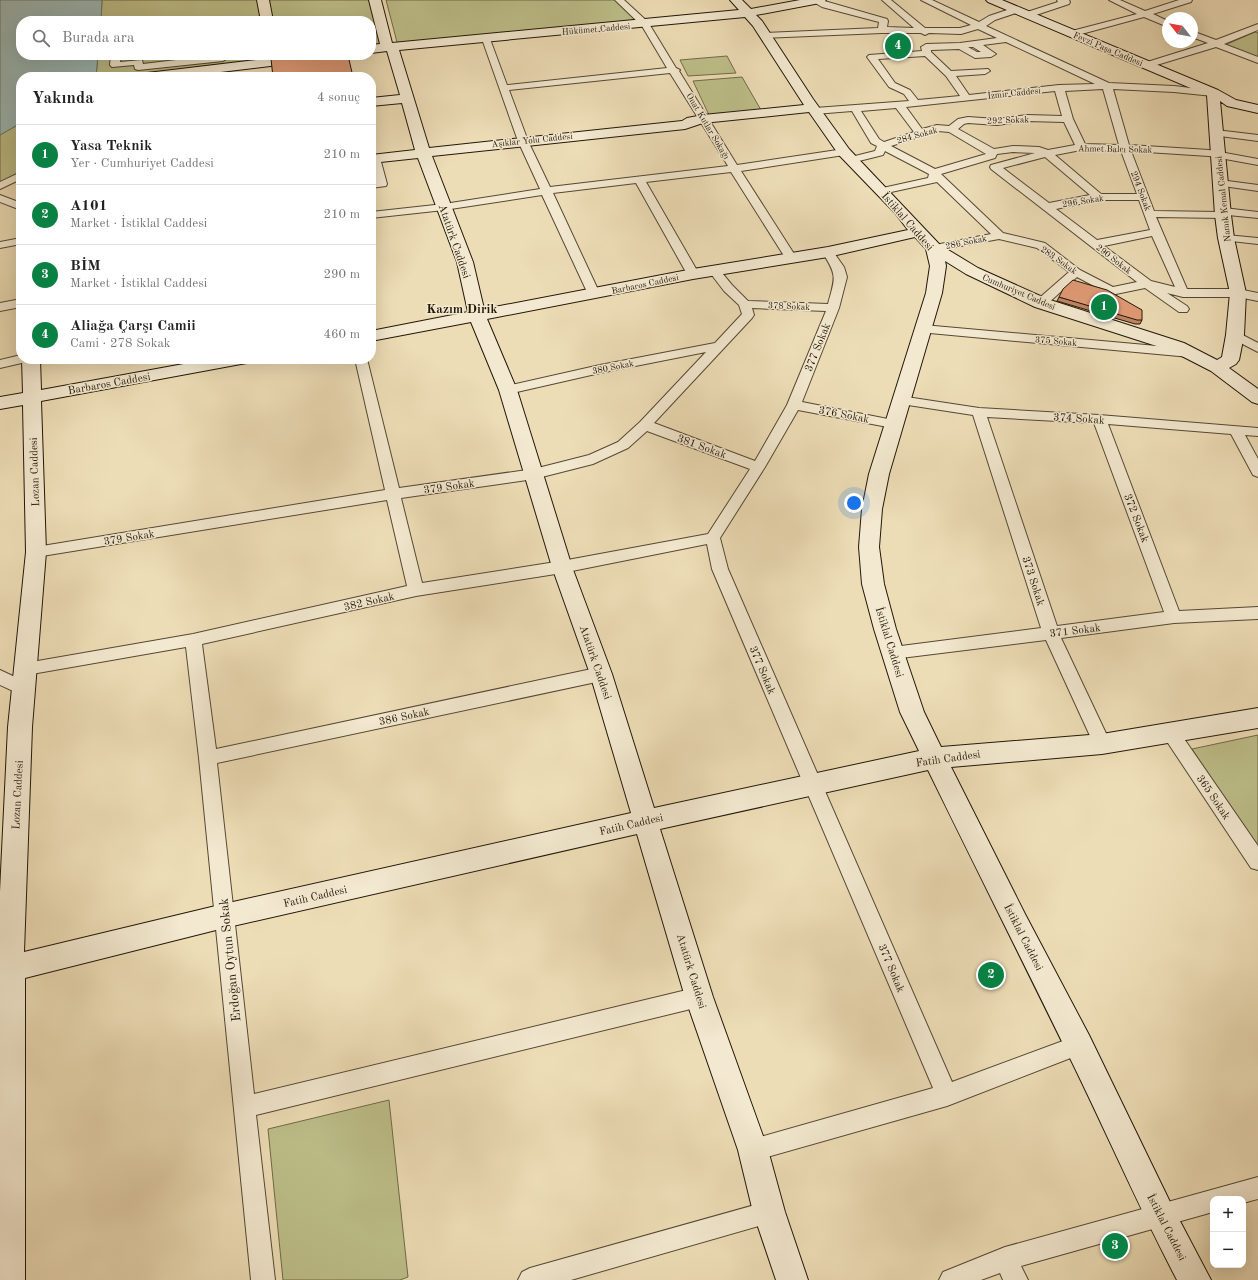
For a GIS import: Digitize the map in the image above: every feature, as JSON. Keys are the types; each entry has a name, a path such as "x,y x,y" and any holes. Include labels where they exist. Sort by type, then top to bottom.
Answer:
{"street":[{"path":"263,0 266,16"},
{"name":"Atatürk Caddesi","path":"375,0 387,48 408,98 422,150 465,262 477,316 508,390 562,567 601,674 699,997 753,1150 769,1212 792,1280"},
{"name":"Atatürk Caddesi","path":"386,0 387,48"},
{"name":"Onat Kutlar Sokağı","path":"620,0 645,24 675,70 698,120 733,169 790,258"},
{"name":"İstiklal Caddesi","path":"727,0 748,13"},
{"name":"İstiklal Caddesi","path":"736,0 758,24 814,110 847,156 882,191 934,248 938,266 934,293 893,424 879,474 872,509 868,547 873,584 912,712 1016,923 1079,1045 1160,1215 1195,1280"},
{"path":"816,0 884,21 882,30"},
{"name":"Hükümet Caddesi","path":"387,48 748,13 816,0"},
{"path":"886,0 925,32"},
{"path":"925,0 1107,86"},
{"name":"Fevzi Paşa Caddesi","path":"992,0 1147,65 1232,103 1258,109"},
{"path":"765,36 882,30 925,32 961,31 981,26 992,18 1021,13 1066,2 1060,0"},
{"path":"1113,0 1162,21"},
{"path":"1071,34 1145,14 1188,0"},
{"path":"1147,65 1215,44 1258,27"},
{"path":"1198,37 1258,60"},
{"path":"486,39 505,88 522,139 594,294"},
{"path":"967,98 949,74 927,53 926,48 960,46 1005,39"},
{"path":"975,44 991,54 975,55"},
{"path":"960,46 975,55 1004,94"},
{"path":"916,103 907,92 892,85 872,57 927,53"},
{"path":"115,60 115,64 139,62 138,67 204,60"},
{"path":"218,72 271,60"},
{"path":"505,88 675,70"},
{"path":"949,74 990,77"},
{"name":"İzmir Caddesi","path":"814,110 899,105 1058,88 1107,86 1174,89 1219,96"},
{"name":"294 Sokak","path":"1107,86 1125,148 1156,232 1183,293"},
{"path":"1058,88 1068,119 1081,147"},
{"name":"Fevzi Paşa Caddesi","path":"1219,96 1258,105"},
{"name":"Namık Kemal Caddesi","path":"1217,367 1230,360 1235,335 1238,293 1226,238 1220,183 1216,133 1219,96"},
{"path":"376,101 408,98"},
{"path":"950,100 968,120"},
{"path":"899,105 920,133"},
{"path":"855,108 874,141 934,173 998,236"},
{"name":"Aşıklar Yolu Caddesi","path":"376,156 522,139 685,125 698,120 814,110"},
{"name":"292 Sokak","path":"968,120 997,122 1027,118 1068,119"},
{"path":"952,129 960,121 968,120"},
{"name":"284 Sokak","path":"376,214 444,207 545,191 640,179 879,153 883,145 937,128 952,129"},
{"name":"290 Sokak","path":"952,129 992,158 1047,207 1147,284 1183,309"},
{"path":"1216,133 1258,138"},
{"name":"Ahmet Balcı Sokak","path":"882,191 933,180 934,173 992,158 1013,149 1039,150 1047,153 1081,147 1125,148 1218,154 1258,162"},
{"path":"992,158 1047,153 1098,197"},
{"path":"376,168 382,184 376,185"},
{"path":"0,186 16,178"},
{"path":"640,179 693,274"},
{"path":"1220,183 1258,188"},
{"name":"296 Sokak","path":"1047,207 1098,197 1144,197"},
{"path":"0,198 16,205"},
{"path":"1150,214 1223,213 1258,215"},
{"name":"Barbaros Caddesi","path":"376,335 714,270 828,252 918,232"},
{"path":"1095,244 1156,232"},
{"name":"286 Sokak","path":"934,248 998,236"},
{"name":"283 Sokak","path":"998,236 1041,245 1076,272 1111,291 1147,284 1183,293 1238,293 1258,297"},
{"path":"1226,238 1258,241"},
{"path":"0,245 16,242"},
{"name":"Cumhuriyet Caddesi","path":"934,248 972,271 1041,303 1178,347 1217,367 1258,398"},
{"name":"377 Sokak","path":"828,252 838,267 841,277 833,308 794,405 758,467 713,538 720,569 947,1095"},
{"path":"714,270 728,288 745,304"},
{"path":"1041,303 1076,272"},
{"path":"0,307 16,304"},
{"name":"378 Sokak","path":"745,304 833,308"},
{"name":"379 Sokak","path":"36,552 392,494 534,474 593,459 623,445 645,425 748,315 745,304"},
{"name":"375 Sokak","path":"923,329 1190,353"},
{"path":"1235,335 1258,348"},
{"name":"380 Sokak","path":"508,390 600,369 719,346"},
{"path":"0,364 16,360"},
{"name":"Lozan Caddesi","path":"9,1280 7,953 20,727 36,552 31,364"},
{"name":"Barbaros Caddesi","path":"0,403 32,397 162,366 185,364"},
{"path":"362,364 416,590"},
{"name":"374 Sokak","path":"900,400 979,412 1099,419 1258,432"},
{"name":"376 Sokak","path":"794,405 893,424"},
{"name":"373 Sokak","path":"979,412 1051,633 1102,744"},
{"name":"372 Sokak","path":"1099,419 1174,617"},
{"name":"381 Sokak","path":"645,425 758,467"},
{"path":"1236,431 1258,472"},
{"name":"382 Sokak","path":"25,679 416,590 562,567 713,538"},
{"name":"371 Sokak","path":"893,653 1174,617 1258,613"},
{"name":"Erdoğan Oytun Sokak","path":"193,640 208,758 263,1280"},
{"name":"386 Sokak","path":"208,758 601,674"},
{"path":"0,678 25,679"},
{"name":"Fatih Caddesi","path":"7,953 224,916 935,758 1102,744 1258,718"},
{"name":"365 Sokak","path":"1170,732 1258,862"},
{"path":"244,1107 699,997"},
{"path":"753,1150 947,1095 1079,1045"},
{"path":"1230,1196 1258,1188"},
{"path":"952,1280 1005,1259 1210,1202"},
{"path":"530,1280 769,1212"},
{"path":"1005,1259 1016,1280"}],"green space":[{"path":"102,0 375,0 387,47 376,48 376,16 101,16"},
{"path":"386,0 619,0 645,24 398,46"},
{"path":"1255,32 1258,33 1258,57 1225,45"},
{"path":"727,56 736,73 688,76 680,60"},
{"path":"98,60 290,60 213,70 209,72 96,72"},
{"path":"742,77 761,110 709,115 693,81"},
{"path":"16,126 16,178 0,186 0,135"},
{"path":"1258,735 1258,849 1192,749"},
{"path":"389,1100 408,1277 400,1280 283,1280 268,1129"}],"water":[{"path":"0,0 102,0 101,16 16,16 16,60 98,60 96,72 16,72 16,126 0,135"}],"building":[{"path":"271,60 349,60 352,72 272,72"},
{"path":"1073,280 1107,290 1142,310 1142,320 1137,320 1059,297 1063,289"}],"place":[{"name":"Aliağa Çarşı Camii","path":"898,46"},
{"name":"Yasa Teknik","path":"1104,307"},
{"name":"A101","path":"991,975"},
{"name":"BİM","path":"1115,1246"}],"district":[{"name":"Kazım Dirik","path":"462,308"}]}
